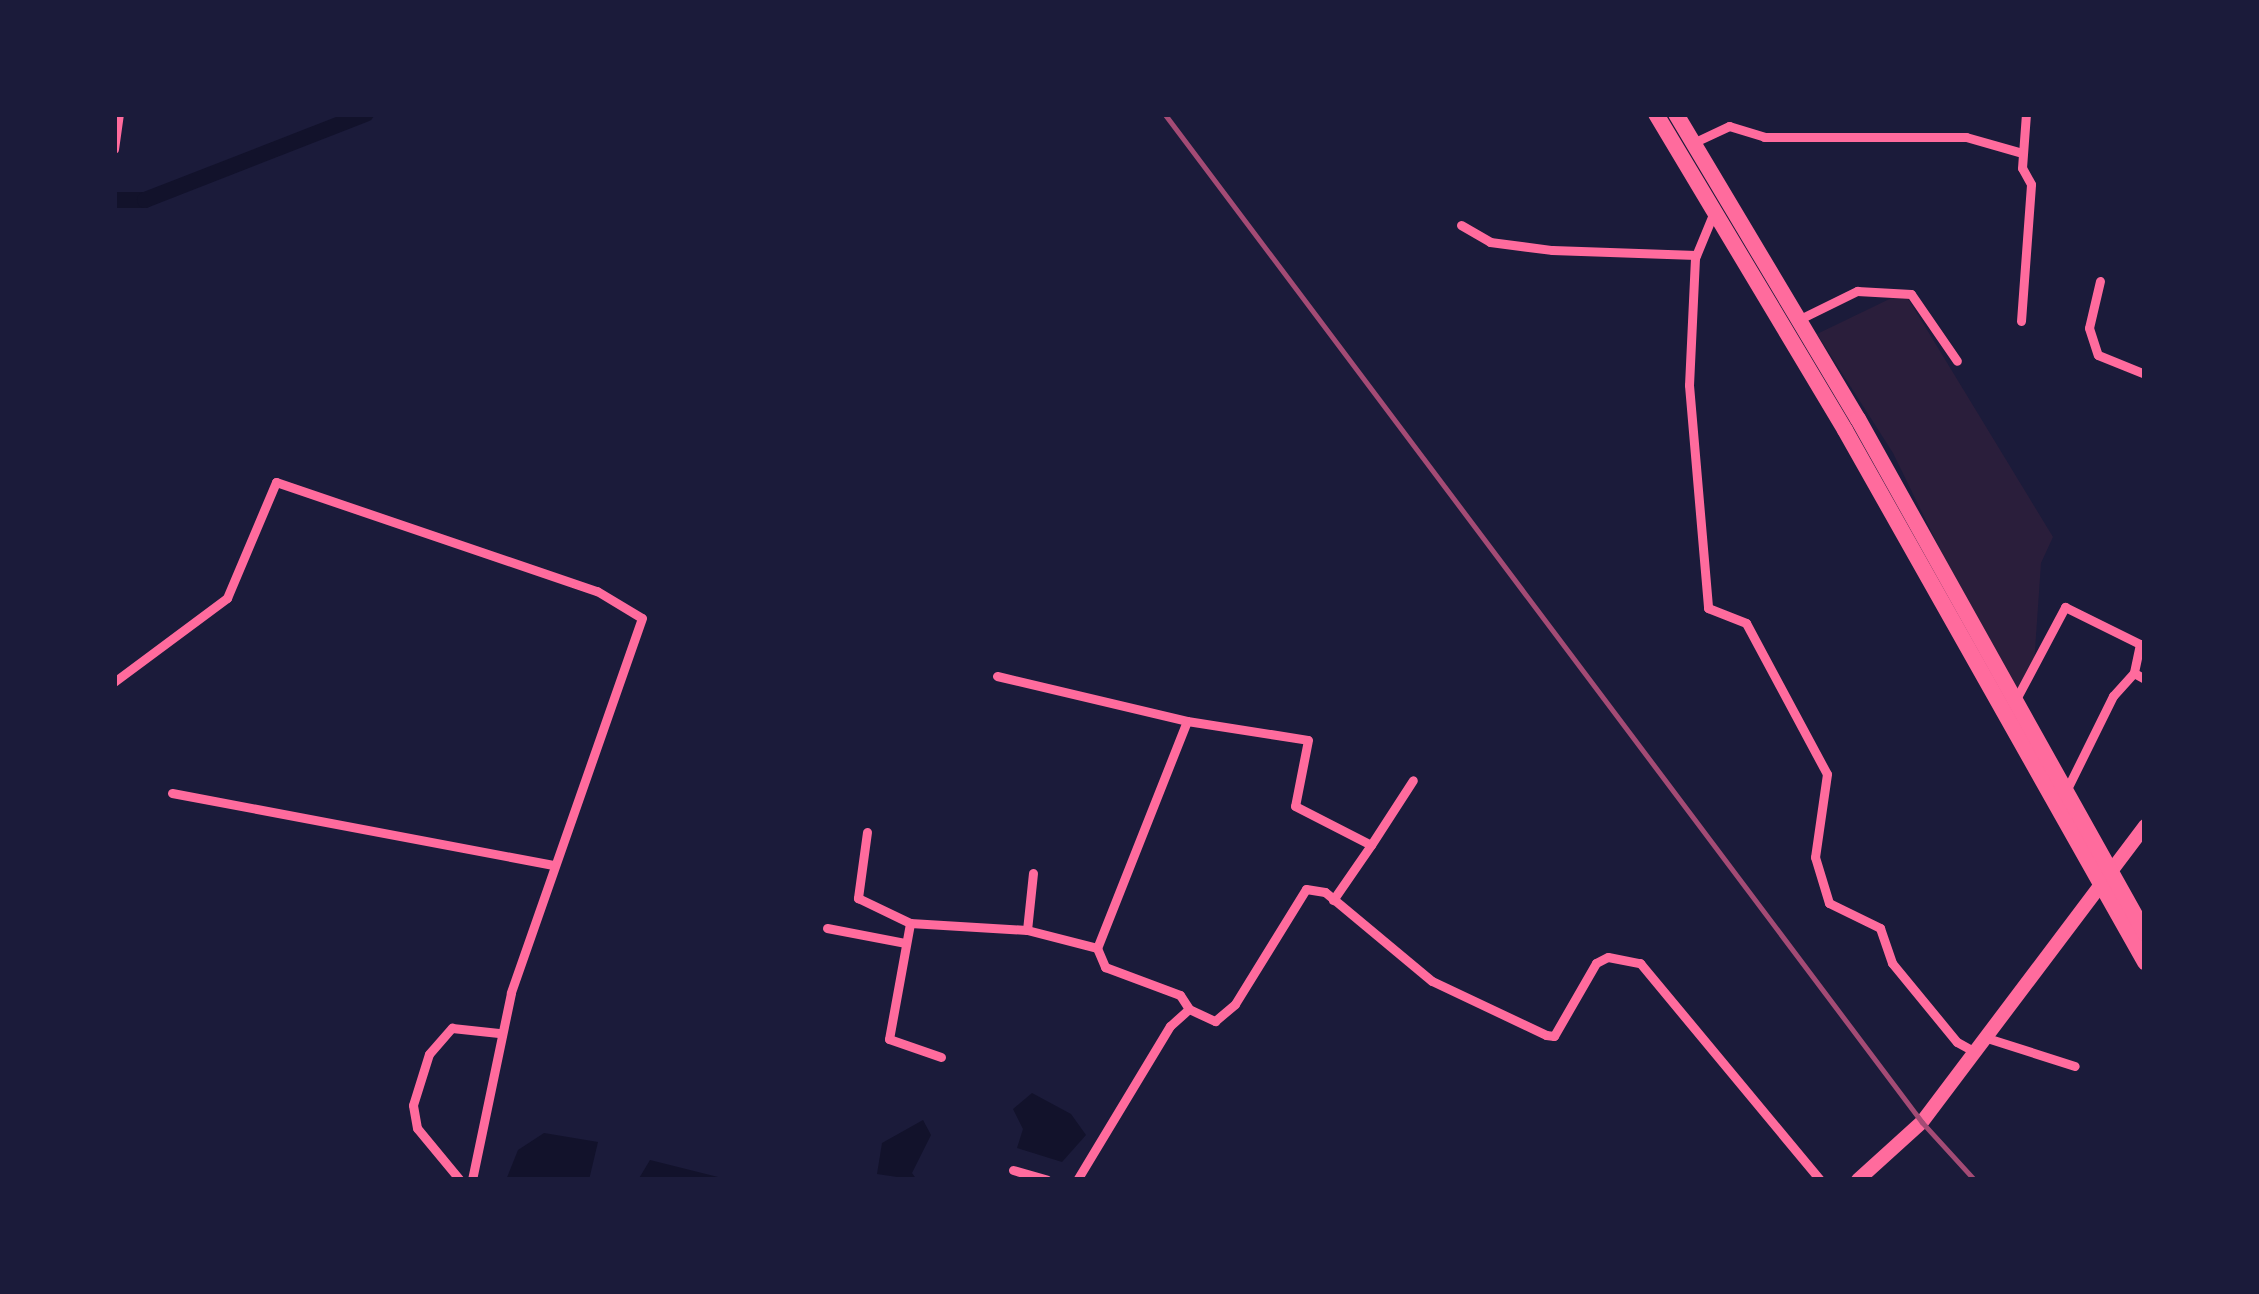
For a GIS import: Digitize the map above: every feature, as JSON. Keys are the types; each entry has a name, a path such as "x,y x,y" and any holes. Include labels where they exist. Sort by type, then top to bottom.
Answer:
{"highway":[{"path":"1656,114 2107,881 2145,933"},
{"path":"1676,114 1800,319 2014,703 2145,962"}],"main road":[{"path":"1858,1180 1922,1122 2145,826"}],"street":[{"path":"114,149 119,114"},
{"path":"2020,321 2031,184 2022,153 2026,114"},
{"path":"1694,142 1729,126 1764,137 1966,137 2022,153"},
{"path":"1714,212 1696,255 1689,385 1708,608 1746,623 1827,774 1815,857 1829,903 1880,928 1892,963 1957,1042 1975,1052"},
{"path":"1461,226 1490,242 1552,250 1696,255"},
{"path":"2100,281 2089,328 2098,355 2145,374"},
{"path":"1800,319 1857,291 1912,294 1957,361"},
{"path":"114,682 227,598 276,482 597,591 642,617 499,1033 472,1180"},
{"path":"2014,703 2065,607 2140,644 2134,673 2113,696 2064,794"},
{"path":"2134,673 2145,679"},
{"path":"997,676 1187,721 1306,738 1295,806 1371,845"},
{"path":"1187,721 1097,948 1105,967 1180,995 1189,1009 1215,1021 1235,1004 1297,896 1306,889 1333,899 1432,981 1546,1035 1554,1036 1596,964 1608,957 1640,963 1820,1180"},
{"path":"1333,899 1413,780"},
{"path":"172,793 553,865"},
{"path":"868,832 858,898 910,922 1027,931 1097,948"},
{"path":"1027,931 1034,873"},
{"path":"910,922 889,1039 941,1057"},
{"path":"827,928 905,943"},
{"path":"1077,1180 1170,1026 1189,1009"},
{"path":"460,1180 417,1128 413,1105 429,1054 452,1028 499,1033"},
{"path":"1987,1038 2075,1066"},
{"path":"1013,1170 1047,1180"}],"shaded area":[{"path":"1904,292 2053,537 2041,563 2034,665 2013,699 1893,453 1817,334"},
{"path":"1032,1093 1071,1114 1086,1135 1062,1162 1017,1148 1023,1129 1013,1109"},
{"path":"923,1120 931,1135 912,1173 917,1180 877,1174 882,1143"},
{"path":"544,1133 598,1142 589,1180 506,1180 518,1150"},
{"path":"650,1160 730,1180 638,1180"}],"waterway":[{"path":"114,200 145,200 366,114"}],"railway":[{"path":"1165,114 1922,1122 1975,1180"}]}
